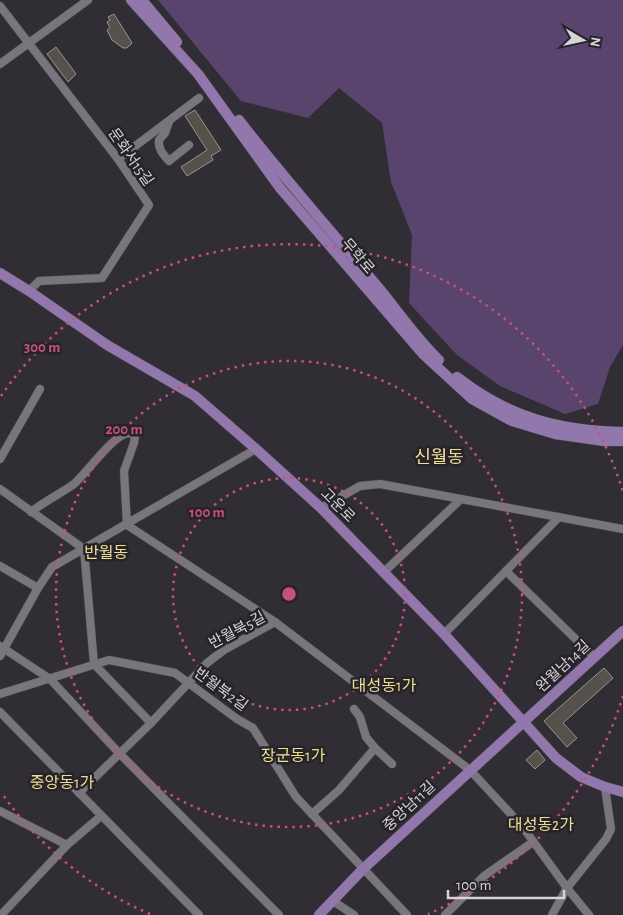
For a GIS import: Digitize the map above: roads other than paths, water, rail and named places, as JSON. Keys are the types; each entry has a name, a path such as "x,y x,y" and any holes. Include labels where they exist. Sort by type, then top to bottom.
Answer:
{"main road":[{"name":"무학로","path":"131,0 198,74 280,188 423,354 472,399 512,421 555,434 604,441 623,440"},
{"name":"무학로","path":"142,0 204,74 323,224 378,287 414,333 453,374 493,402 522,415 589,431 623,432"},
{"name":"고운로","path":"0,274 28,290 107,345 195,396 321,508 444,634 556,758 581,777 623,792"},
{"name":"완월남14길","path":"523,723 623,631"},
{"name":"중앙남11길","path":"319,915 364,869 523,723"}],"street":[{"path":"0,64 88,0"},
{"name":"문화서15길","path":"0,6 118,159 149,205 102,278 39,281 28,290"},
{"path":"118,159 199,98"},
{"path":"170,120 165,133 159,140 160,150 169,161 189,145"},
{"path":"0,459 40,389"},
{"path":"31,512 76,482 92,464 126,433 135,436 124,471 127,525"},
{"path":"256,449 52,567 1,650 50,680 119,753 279,915"},
{"path":"321,508 360,486 380,484 623,529"},
{"path":"0,489 84,549"},
{"path":"384,572 461,499"},
{"path":"444,634 559,517"},
{"path":"127,525 274,622"},
{"path":"84,549 94,664 150,723"},
{"path":"0,566 38,588"},
{"path":"506,571 594,657"},
{"name":"반월북5길","path":"79,793 150,723 207,662 224,650 274,622 388,710 470,770 522,826 589,915"},
{"name":"반월북2길","path":"0,694 50,680 109,660 175,673 237,719 253,728 296,797 407,915"},
{"path":"354,709 360,717 366,737 392,764"},
{"path":"0,712 199,915"},
{"path":"312,814 339,790 375,748"},
{"path":"552,915 567,888 611,830 606,787"},
{"path":"0,811 67,845"},
{"path":"5,913 67,845 101,816"},
{"path":"445,915 484,876 533,842"},
{"path":"333,902 354,915"}],"district":[{"name":"신월동","path":"439,457"},
{"name":"반월동","path":"106,552"},
{"name":"대성동1가","path":"384,685"},
{"name":"장군동1가","path":"293,755"},
{"name":"중앙동1가","path":"62,782"},
{"name":"대성동2가","path":"541,824"}]}
